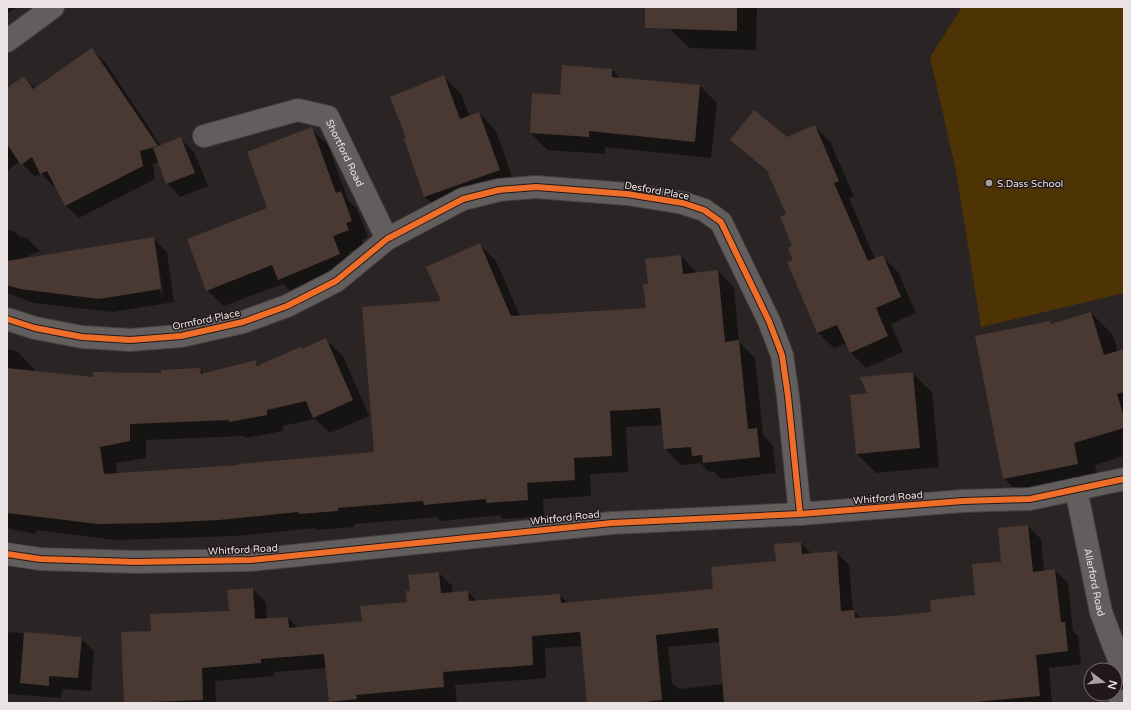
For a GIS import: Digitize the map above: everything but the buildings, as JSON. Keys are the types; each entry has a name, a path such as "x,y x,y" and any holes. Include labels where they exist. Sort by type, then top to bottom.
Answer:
{"street":[{"path":"7,41 53,7"},
{"name":"Shortford Road","path":"204,136 298,110 328,117 388,239"},
{"name":"Desford Place","path":"388,239 464,199 499,190 536,187 627,194 683,203 704,210 721,222 769,321 782,355 788,396 800,514"},
{"name":"Ormford Place","path":"7,319 35,328 82,337 130,340 181,336 243,322 287,306 336,281 388,239"},
{"name":"Whitford Road","path":"7,554 40,559 135,562 251,560 612,522 800,514 963,501 1030,499 1124,479"},
{"name":"Allerford Road","path":"1076,489 1101,612 1124,673"},
{"path":"1120,703 1124,701"}],"shaded area":[{"path":"962,7 1124,7 1124,293 981,327 956,171 930,57"}],"cycle path":[{"path":"7,319 35,328 82,337 130,340 181,336 243,322 287,306 336,281 387,239 463,199 499,190 536,187 627,194 683,203 704,210 721,222 769,321 782,355 788,396 800,514"},
{"path":"7,554 40,559 135,562 251,560 612,523 800,514 963,501 1030,499 1124,479"}],"place":[{"name":"S.Dass School","path":"989,183"}]}
